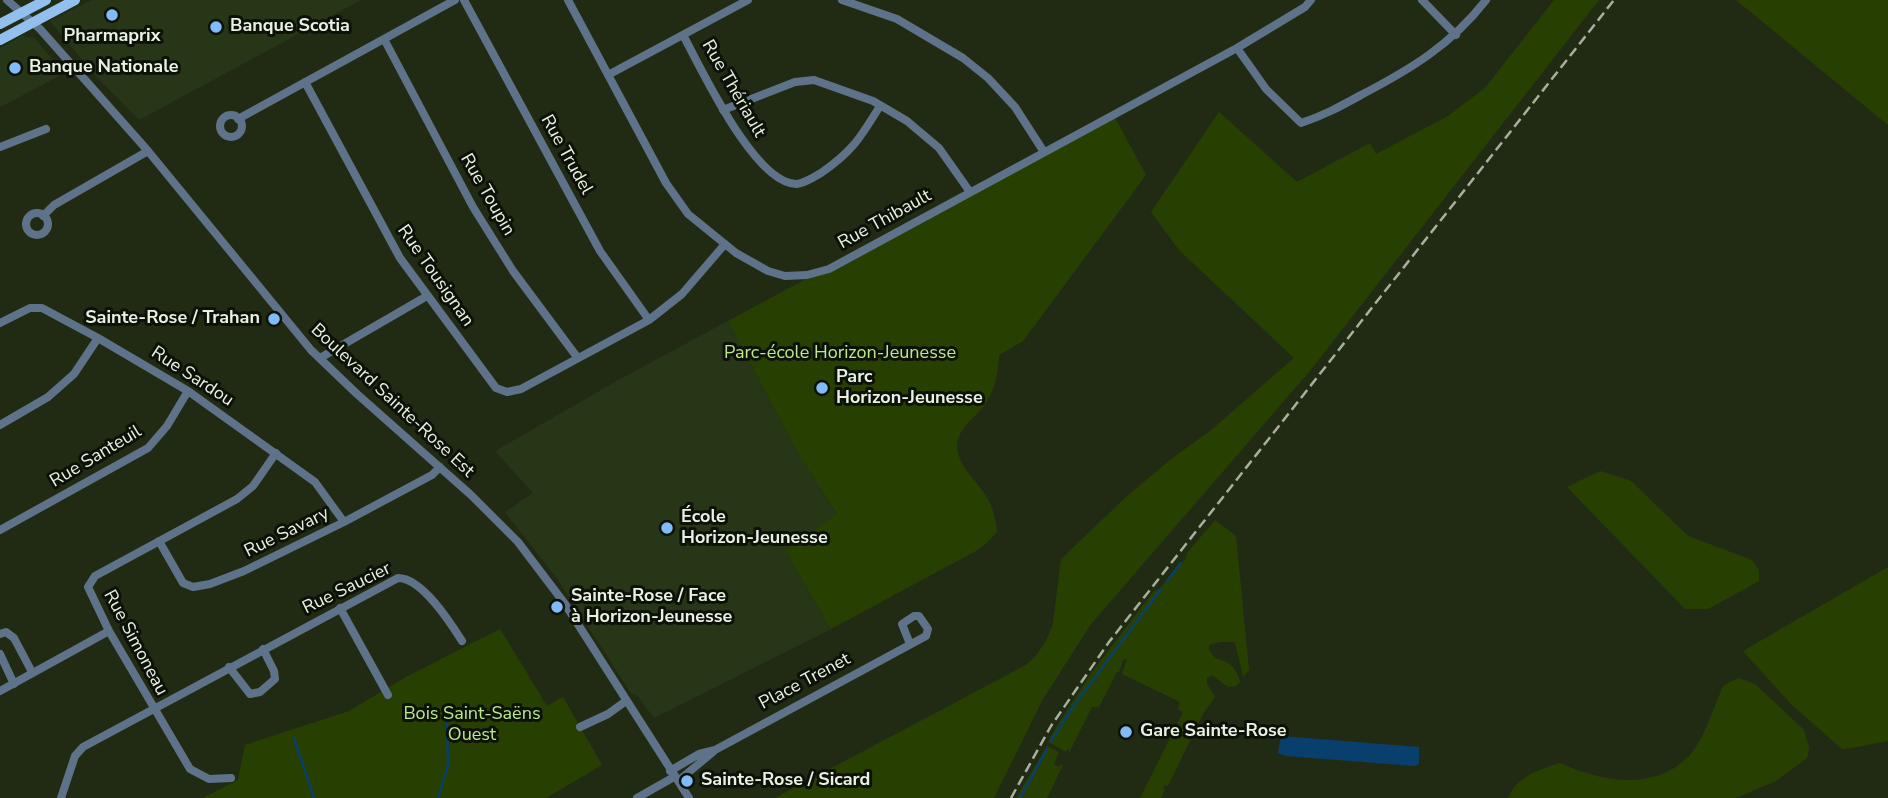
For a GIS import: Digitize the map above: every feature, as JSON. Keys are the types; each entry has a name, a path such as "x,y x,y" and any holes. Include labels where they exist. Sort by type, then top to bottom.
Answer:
{"main road":[{"path":"0,24 46,0"},
{"path":"0,40 75,0"}],"street":[{"name":"Boulevard Sainte-Rose Est","path":"7,0 32,23 148,151 282,317 320,358 496,519 525,551 570,611 689,798"},
{"path":"239,119 455,0"},
{"name":"Rue Trudel","path":"464,0 600,251 649,320"},
{"name":"Rue Thibault","path":"568,0 666,183 688,214 736,253 768,271 785,275 807,275 829,269 1237,48 1305,7 1311,0"},
{"path":"608,75 748,0"},
{"path":"842,0 897,19 962,58 988,78 1014,107 1044,152"},
{"path":"1422,0 1456,35"},
{"path":"1237,48 1266,89 1301,123 1319,118 1410,69 1456,35 1486,0"},
{"name":"Rue Thériault","path":"683,35 742,141 761,164 785,182 799,184 815,177 844,157 857,143 880,106"},
{"name":"Rue Toupin","path":"384,39 473,207 513,271 578,357"},
{"path":"723,110 794,82 814,80 873,101 907,121 939,148 970,192"},
{"name":"Rue Tousignan","path":"305,82 397,253 496,388 507,392 521,389 649,320 682,294 725,244"},
{"path":"0,147 46,129"},
{"path":"43,216 54,205 148,151"},
{"path":"320,358 427,296"},
{"name":"Rue Sardou","path":"0,323 30,308 41,308 98,338 188,391 316,482 344,522"},
{"path":"0,425 48,397 74,374 98,338"},
{"name":"Rue Santeuil","path":"0,530 148,449 167,426 188,391"},
{"name":"Rue Simoneau","path":"231,778 209,779 190,769 153,710 88,587 95,576 237,499 253,486 276,453"},
{"name":"Rue Savary","path":"159,541 183,583 193,586 210,584 244,571 344,522 432,475 440,467"},
{"name":"Rue Saucier","path":"61,798 75,756 83,747 398,578 413,582 447,617 463,641"},
{"path":"340,608 388,695"},
{"path":"0,691 109,631"},
{"path":"0,634 6,632 14,638 32,672"},
{"name":"Place Trenet","path":"674,776 699,754 715,750 911,644"},
{"path":"229,667 250,694 260,692 275,679 263,649"},
{"path":"0,654 13,684"},
{"path":"580,727 612,712 626,701"},
{"name":"Place Trenet","path":"674,776 703,762 715,750"},
{"path":"637,798 674,776"}],"shaded area":[{"path":"92,0 361,0 139,120 93,73 50,21"},
{"path":"22,36 34,38 65,73 0,107 0,48"},
{"name":"École Horizon-Jeunesse","path":"728,321 799,455 837,515 785,550 831,629 654,718 637,695 631,693 556,577 505,512 533,493 495,451"}],"green space":[{"path":"1554,0 1599,0 1309,372 1091,624 1043,699 994,798 775,798 1026,665 1046,641 1053,624 1061,559 1126,497 1210,431 1294,358 1179,250 1151,212 1219,112 1297,182 1370,143 1376,154 1448,116 1485,88"},
{"path":"1736,0 1888,0 1888,125"},
{"name":"Parc-école Horizon-Jeunesse","path":"1113,114 1146,175 1023,341 999,355 991,394 958,439 960,460 989,501 997,532 974,552 831,629 785,550 837,514 799,455 728,321"},
{"path":"1600,471 1631,481 1688,536 1752,560 1759,570 1759,581 1708,609 1685,609 1567,487"},
{"path":"1215,520 1236,536 1249,670 1243,677 1235,642 1209,645 1215,658 1234,668 1240,682 1236,686 1228,687 1212,675 1207,678 1207,684 1215,697 1203,714 1168,786 1163,788 1165,790 1161,798 1140,798 1183,712 1178,709 1180,702 1122,674 1127,659 1123,660 1099,707 1092,707 1069,753 1069,749 1065,751 1048,742 1092,672 1154,591 1160,588 1186,558 1187,553"},
{"path":"1888,567 1888,741 1842,749 1791,704 1743,651"},
{"name":"Bois Saint-Saëns Ouest","path":"500,629 547,706 563,697 602,765 546,798 203,798 238,780 245,745 349,711 406,677"},
{"path":"1738,678 1755,684 1804,730 1809,747 1807,758 1776,781 1736,798 1508,798 1523,779 1560,763 1591,775 1625,780 1658,776 1673,769 1687,758 1698,743 1723,686"},
{"path":"1047,746 1059,752 1054,764 1060,767 1063,765 1047,798 1016,798"}],"water":[{"path":"1281,736 1419,747 1419,764 1415,766 1286,756 1278,753"}],"waterway":[{"path":"1167,581 1181,563"},
{"path":"1051,741 1075,704 1161,589"},
{"path":"438,798 448,765 447,720"},
{"path":"294,738 314,798"},
{"path":"1020,798 1047,749"}],"railway":[{"path":"1011,798 1051,726 1109,642 1614,0"}],"place":[{"name":"Pharmaprix","path":"112,15"},
{"name":"Banque Scotia","path":"216,27"},
{"name":"Banque Nationale","path":"15,68"},
{"name":"Sainte-Rose / Trahan","path":"274,319"},
{"name":"Parc Horizon-Jeunesse","path":"822,388"},
{"name":"École Horizon-Jeunesse","path":"667,528"},
{"name":"Sainte-Rose / Face à Horizon-Jeunesse","path":"557,607"},
{"name":"Gare Sainte-Rose","path":"1126,732"},
{"name":"Sainte-Rose / Sicard","path":"687,781"}]}
